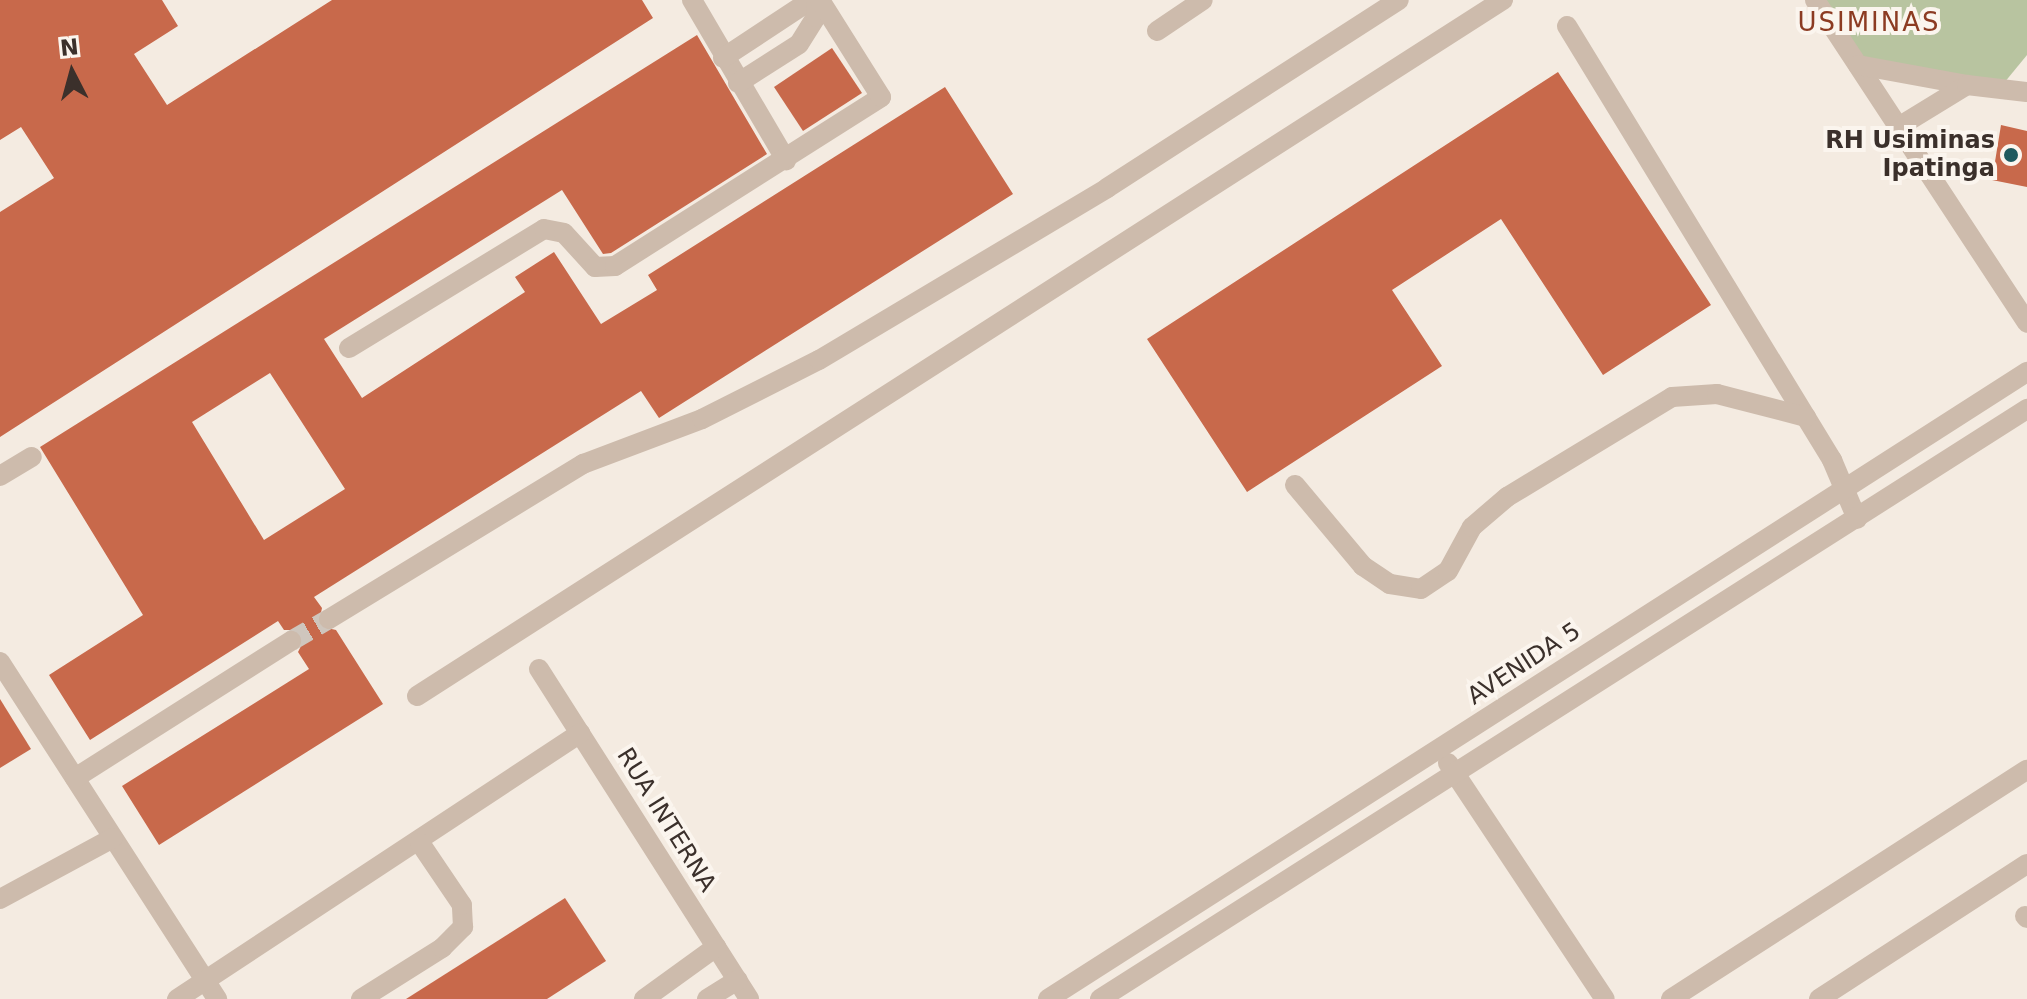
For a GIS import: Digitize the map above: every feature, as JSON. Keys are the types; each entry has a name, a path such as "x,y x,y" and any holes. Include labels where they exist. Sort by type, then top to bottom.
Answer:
{"lane":[{"path":"692,0 723,58 786,160"},
{"path":"723,58 816,0"},
{"path":"738,83 799,44 816,17 816,0"},
{"path":"349,348 544,229 564,233 595,267 615,266 881,97 816,0"},
{"path":"1157,31 1203,0"},
{"path":"329,619 583,464 715,414 819,360 1107,188 1399,0"},
{"path":"417,696 1503,0"},
{"path":"1815,0 2027,323"},
{"path":"1567,26 1806,417 1857,519"},
{"path":"1858,65 1967,85 2027,92"},
{"path":"1900,126 1967,85"},
{"name":"AVENIDA 5","path":"1048,999 2027,372"},
{"path":"1295,485 1363,566 1390,584 1421,589 1448,571 1472,527 1507,497 1672,397 1717,394 1806,417"},
{"path":"1100,999 2027,409"},
{"path":"0,476 32,457"},
{"path":"1728,563 1744,589"},
{"path":"1649,614 1666,637"},
{"path":"75,778 291,641"},
{"path":"0,662 217,999"},
{"name":"RUA INTERNA","path":"539,669 749,999"},
{"path":"177,999 420,843 580,733"},
{"path":"1439,749 1605,999"},
{"path":"1671,999 2027,770"},
{"path":"0,899 113,838"},
{"path":"361,999 442,948 463,927 462,905 420,843"},
{"path":"1819,999 2027,864"},
{"path":"1136,943 1152,967"},
{"path":"644,999 716,947"},
{"path":"707,999 738,980"}],"green space":[{"path":"1821,0 2027,0 2027,55 2004,83 1860,57"}],"building":[{"path":"0,0 162,0 178,26 134,54 167,105 332,0 642,0 653,18 0,437 0,212 54,178 21,127 0,140"},
{"path":"697,35 767,154 611,253 603,254 562,190 324,339 362,398 525,292 515,277 554,252 601,324 657,290 648,275 945,87 1013,194 659,418 641,391 314,597 322,608 318,626 336,630 383,704 159,845 122,786 309,669 298,652 304,640 298,630 284,630 278,621 90,740 49,675 143,615 40,447","holes":["270,373 345,489 264,540 192,422"]},
{"path":"832,48 862,93 803,131 774,87"},
{"path":"1558,72 1711,305 1603,375 1501,219 1392,290 1442,366 1247,492 1147,339"},
{"name":"RH Usiminas Ipatinga","path":"2001,125 2027,131 2027,187 1992,180"},
{"path":"0,699 31,749 0,768"},
{"path":"565,898 606,961 547,999 406,999"}],"tunnel":[{"path":"291,641 329,619"}],"place":[{"name":"RH Usiminas Ipatinga","path":"2011,155"}],"district":[{"name":"USIMINAS","path":"1869,23"}]}
